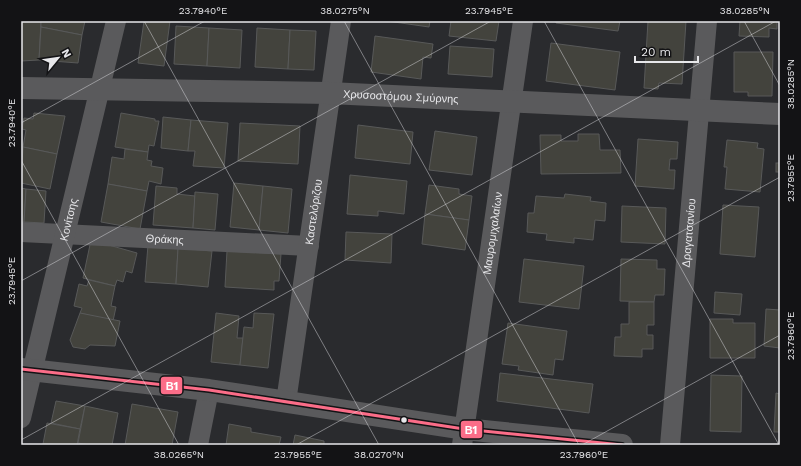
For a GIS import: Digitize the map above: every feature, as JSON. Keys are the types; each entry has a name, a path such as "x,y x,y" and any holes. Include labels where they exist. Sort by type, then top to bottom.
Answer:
{"street":[{"name":"Κονίτσης","path":"21,418 27,369 65,233 116,21"},
{"name":"Καστελόριζου","path":"286,402 309,246 329,93 341,21"},
{"name":"Μαυρομιχαλαίων","path":"463,437 523,21"},
{"name":"Δραγατσανίου","path":"670,445 707,21"},
{"name":"Χρυσοστόμου Σμύρνης","path":"21,88 329,93 780,114"},
{"name":"Θράκης","path":"21,232 309,246"},
{"path":"27,369 209,390 286,402 463,437 622,445"},
{"path":"198,445 209,390"}],"building":[{"path":"21,21 41,21 39,60 21,61"},
{"path":"41,21 85,21 82,35 41,27"},
{"path":"144,21 170,21 164,66 138,63"},
{"path":"387,21 430,21 429,27"},
{"path":"451,21 499,21 496,41 449,36"},
{"path":"556,21 620,21 618,31 556,23"},
{"path":"648,21 686,21 682,84 659,83 658,89 644,88"},
{"path":"740,21 777,21 777,29 769,28 769,37 739,36"},
{"path":"176,26 209,28 207,66 174,64"},
{"path":"41,27 82,35 78,63 39,60"},
{"path":"209,28 242,30 240,68 207,66"},
{"path":"257,28 290,30 288,69 255,67"},
{"path":"290,30 316,31 314,70 288,69"},
{"path":"375,36 433,44 431,58 423,57 421,79 371,72"},
{"path":"551,43 620,52 615,90 546,81"},
{"path":"450,46 494,49 492,77 448,74"},
{"path":"734,52 773,52 772,96 748,96 748,92 734,92"},
{"path":"34,113 65,116 57,154 23,147 26,130 22,129 24,118 33,119"},
{"path":"121,113 159,121 154,146 149,145 148,152 115,147"},
{"path":"163,117 191,120 188,151 161,148"},
{"path":"191,120 228,123 224,168 193,166 195,151 188,151"},
{"path":"240,123 300,126 298,164 238,161"},
{"path":"358,125 413,132 410,164 355,158"},
{"path":"435,131 477,137 472,175 429,170"},
{"path":"578,134 599,134 600,150 620,150 621,173 541,174 540,135 561,135 561,141 578,141"},
{"path":"638,139 678,142 677,159 670,159 669,170 675,170 674,189 635,186"},
{"path":"727,140 758,143 757,148 764,149 760,192 725,189 727,167 724,167"},
{"path":"23,147 57,154 50,189 21,183"},
{"path":"125,149 148,152 147,160 152,161 151,166 163,168 161,184 149,181 147,191 108,184 112,157 124,159"},
{"path":"776,163 780,163 780,172 776,172"},
{"path":"350,175 407,181 404,214 378,211 378,216 347,214"},
{"path":"234,183 263,186 259,230 230,227"},
{"path":"108,184 147,191 140,229 101,222"},
{"path":"429,185 459,189 459,194 472,196 469,220 425,214"},
{"path":"156,186 177,188 177,194 195,196 193,228 153,225"},
{"path":"263,186 292,189 288,233 259,230"},
{"path":"21,188 26,189 24,222 21,222"},
{"path":"26,189 46,191 44,223 24,222"},
{"path":"195,192 218,194 215,230 193,228"},
{"path":"565,194 591,197 590,201 606,203 605,221 595,220 593,240 574,238 574,243 546,240 547,234 527,232 528,213 534,213 536,196 564,198"},
{"path":"723,205 759,207 755,257 720,254"},
{"path":"622,206 666,208 665,244 621,242"},
{"path":"425,214 469,220 465,250 422,244"},
{"path":"346,232 392,234 391,263 345,260"},
{"path":"91,240 137,253 132,273 126,271 123,282 117,280 115,286 83,278"},
{"path":"148,245 178,248 176,284 145,282"},
{"path":"178,248 212,251 208,287 176,284"},
{"path":"227,251 281,254 279,281 274,281 274,290 225,287"},
{"path":"524,259 584,266 579,309 519,302"},
{"path":"621,259 657,260 657,269 665,269 664,295 655,295 654,302 620,301"},
{"path":"89,280 115,286 111,306 116,307 113,321 80,313 82,308 74,306 79,284 87,286"},
{"path":"715,292 742,294 740,315 714,313"},
{"path":"629,302 654,302 654,325 647,325 647,335 653,335 653,349 642,349 642,357 614,356 615,337 621,337 621,324 629,324"},
{"path":"766,309 780,310 780,348 764,346"},
{"path":"80,313 120,321 115,346 90,345 85,349 73,347 70,340"},
{"path":"216,313 239,316 237,338 243,338 240,365 211,362"},
{"path":"254,313 274,314 268,368 240,365 244,327 253,328"},
{"path":"710,319 733,319 733,323 755,323 755,358 710,358"},
{"path":"508,323 567,331 563,360 555,359 553,375 518,370 519,366 502,364"},
{"path":"500,373 593,384 589,413 497,401"},
{"path":"711,375 742,376 741,432 710,431"},
{"path":"776,393 780,394 780,432 774,432"},
{"path":"56,401 85,406 80,429 51,423"},
{"path":"132,404 178,412 172,445 125,445"},
{"path":"85,406 118,413 112,445 90,445 78,443"},
{"path":"47,423 80,429 77,445 43,444"},
{"path":"229,424 251,428 251,432 281,437 279,445 226,445"},
{"path":"295,435 324,441 324,445 293,445"}],"transit line":[{"name":"Β1","path":"21,369 209,390 464,429 622,445"}]}
